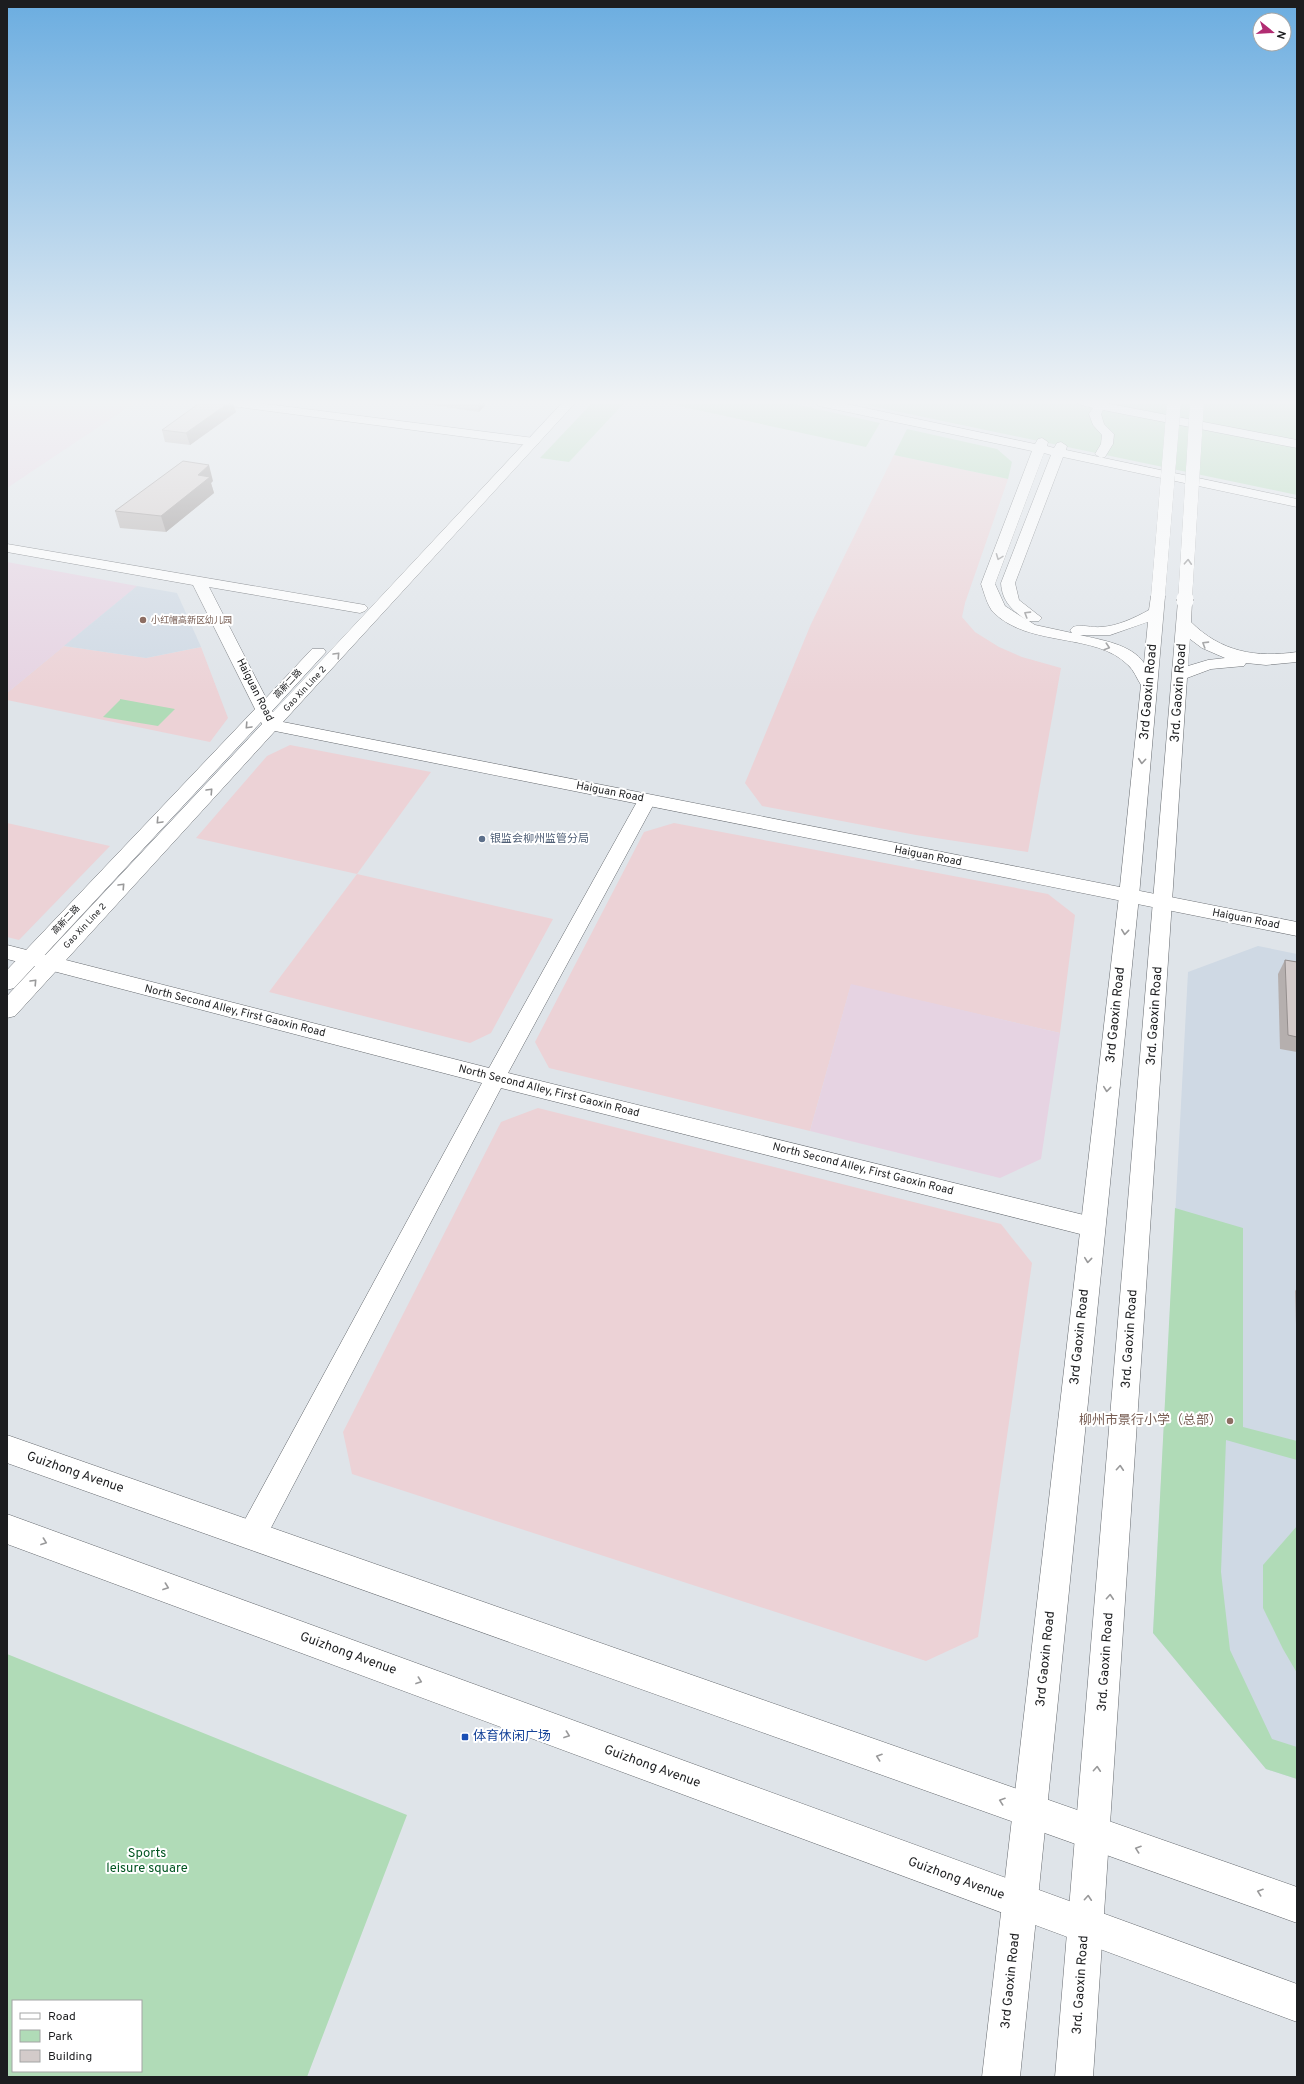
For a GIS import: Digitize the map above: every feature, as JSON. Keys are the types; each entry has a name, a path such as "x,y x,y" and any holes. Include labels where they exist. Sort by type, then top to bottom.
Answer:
{"main road":[{"name":"高新二路","path":"7,983 40,961 265,709 357,611 467,499"},
{"name":"Gao Xin Line 2","path":"7,1010 40,961 272,725 473,499"},
{"path":"1020,499 988,584 998,608 1030,628 1095,643 1118,650 1135,662 1149,685"},
{"path":"1040,499 1008,583 1008,595 1017,607 1037,620 1081,630 1103,632 1124,629 1157,604"},
{"name":"3rd Gaoxin Road","path":"1001,2077 1129,896 1166,499"},
{"name":"3rd. Gaoxin Road","path":"1074,2077 1164,902 1185,613 1191,499"},
{"path":"1280,499 1297,503"},
{"path":"7,548 199,582 220,590 357,611"},
{"name":"Haiguan Road","path":"199,582 272,725 1297,929"},
{"path":"1185,613 1205,644 1218,651 1259,660 1297,657"},
{"path":"1180,675 1204,664 1224,661 1256,665 1297,665"},
{"name":"Guizhong Avenue","path":"7,1449 1297,1905"},
{"name":"Guizhong Avenue","path":"7,1529 1020,1903 1297,2003"}],"street":[{"path":"252,1535 495,1078 647,800"},
{"name":"North Second Alley, First Gaoxin Road","path":"7,952 495,1078 1092,1227"}],"shaded area":[{"path":"872,499 1001,499 965,603 962,617 975,632 999,647 1022,657 1061,668 1028,852 916,835 762,806 745,783 811,624"},
{"path":"7,562 137,586 7,693"},
{"name":"小红帽高新区幼儿园","path":"137,586 177,593 201,647 146,658 64,646"},
{"path":"64,646 146,658 201,647 228,718 210,742 7,700 7,693"},
{"path":"290,745 431,772 357,874 196,838 267,756"},
{"path":"7,823 110,846 19,940 7,937"},
{"path":"674,823 1048,894 1075,915 1060,1033 851,985 810,1131 549,1068 535,1042 644,832"},
{"path":"357,874 553,919 491,1033 470,1043 269,992"},
{"name":"柳州市景行小学（总部）","path":"1258,946 1297,954 1297,1779 1266,1769 1153,1633 1188,972"},
{"path":"851,984 1060,1033 1041,1159 1000,1178 810,1131"},
{"path":"538,1108 1001,1224 1032,1263 978,1637 926,1661 352,1474 343,1432 501,1122"}],"green space":[{"path":"120,700 175,709 158,726 103,717"},
{"path":"1175,1208 1243,1228 1243,1427 1297,1441 1297,1460 1226,1440 1221,1572 1230,1650 1272,1739 1297,1747 1297,1779 1266,1769 1153,1633"},
{"path":"1297,1526 1297,1673 1283,1649 1263,1608 1263,1565"},
{"name":"Sports leisure square","path":"7,1654 407,1815 307,2077 7,2077"}],"building":[{"path":"131,499 182,499 161,516 115,511"},
{"path":"1285,960 1297,962 1297,1037 1288,1035"}],"place":[{"name":"小红帽高新区幼儿园","path":"143,620"},
{"name":"银监会柳州监管分局","path":"482,839"},
{"name":"柳州市景行小学（总部）","path":"1230,1421"},
{"name":"体育休闲广场","path":"465,1737"}]}
